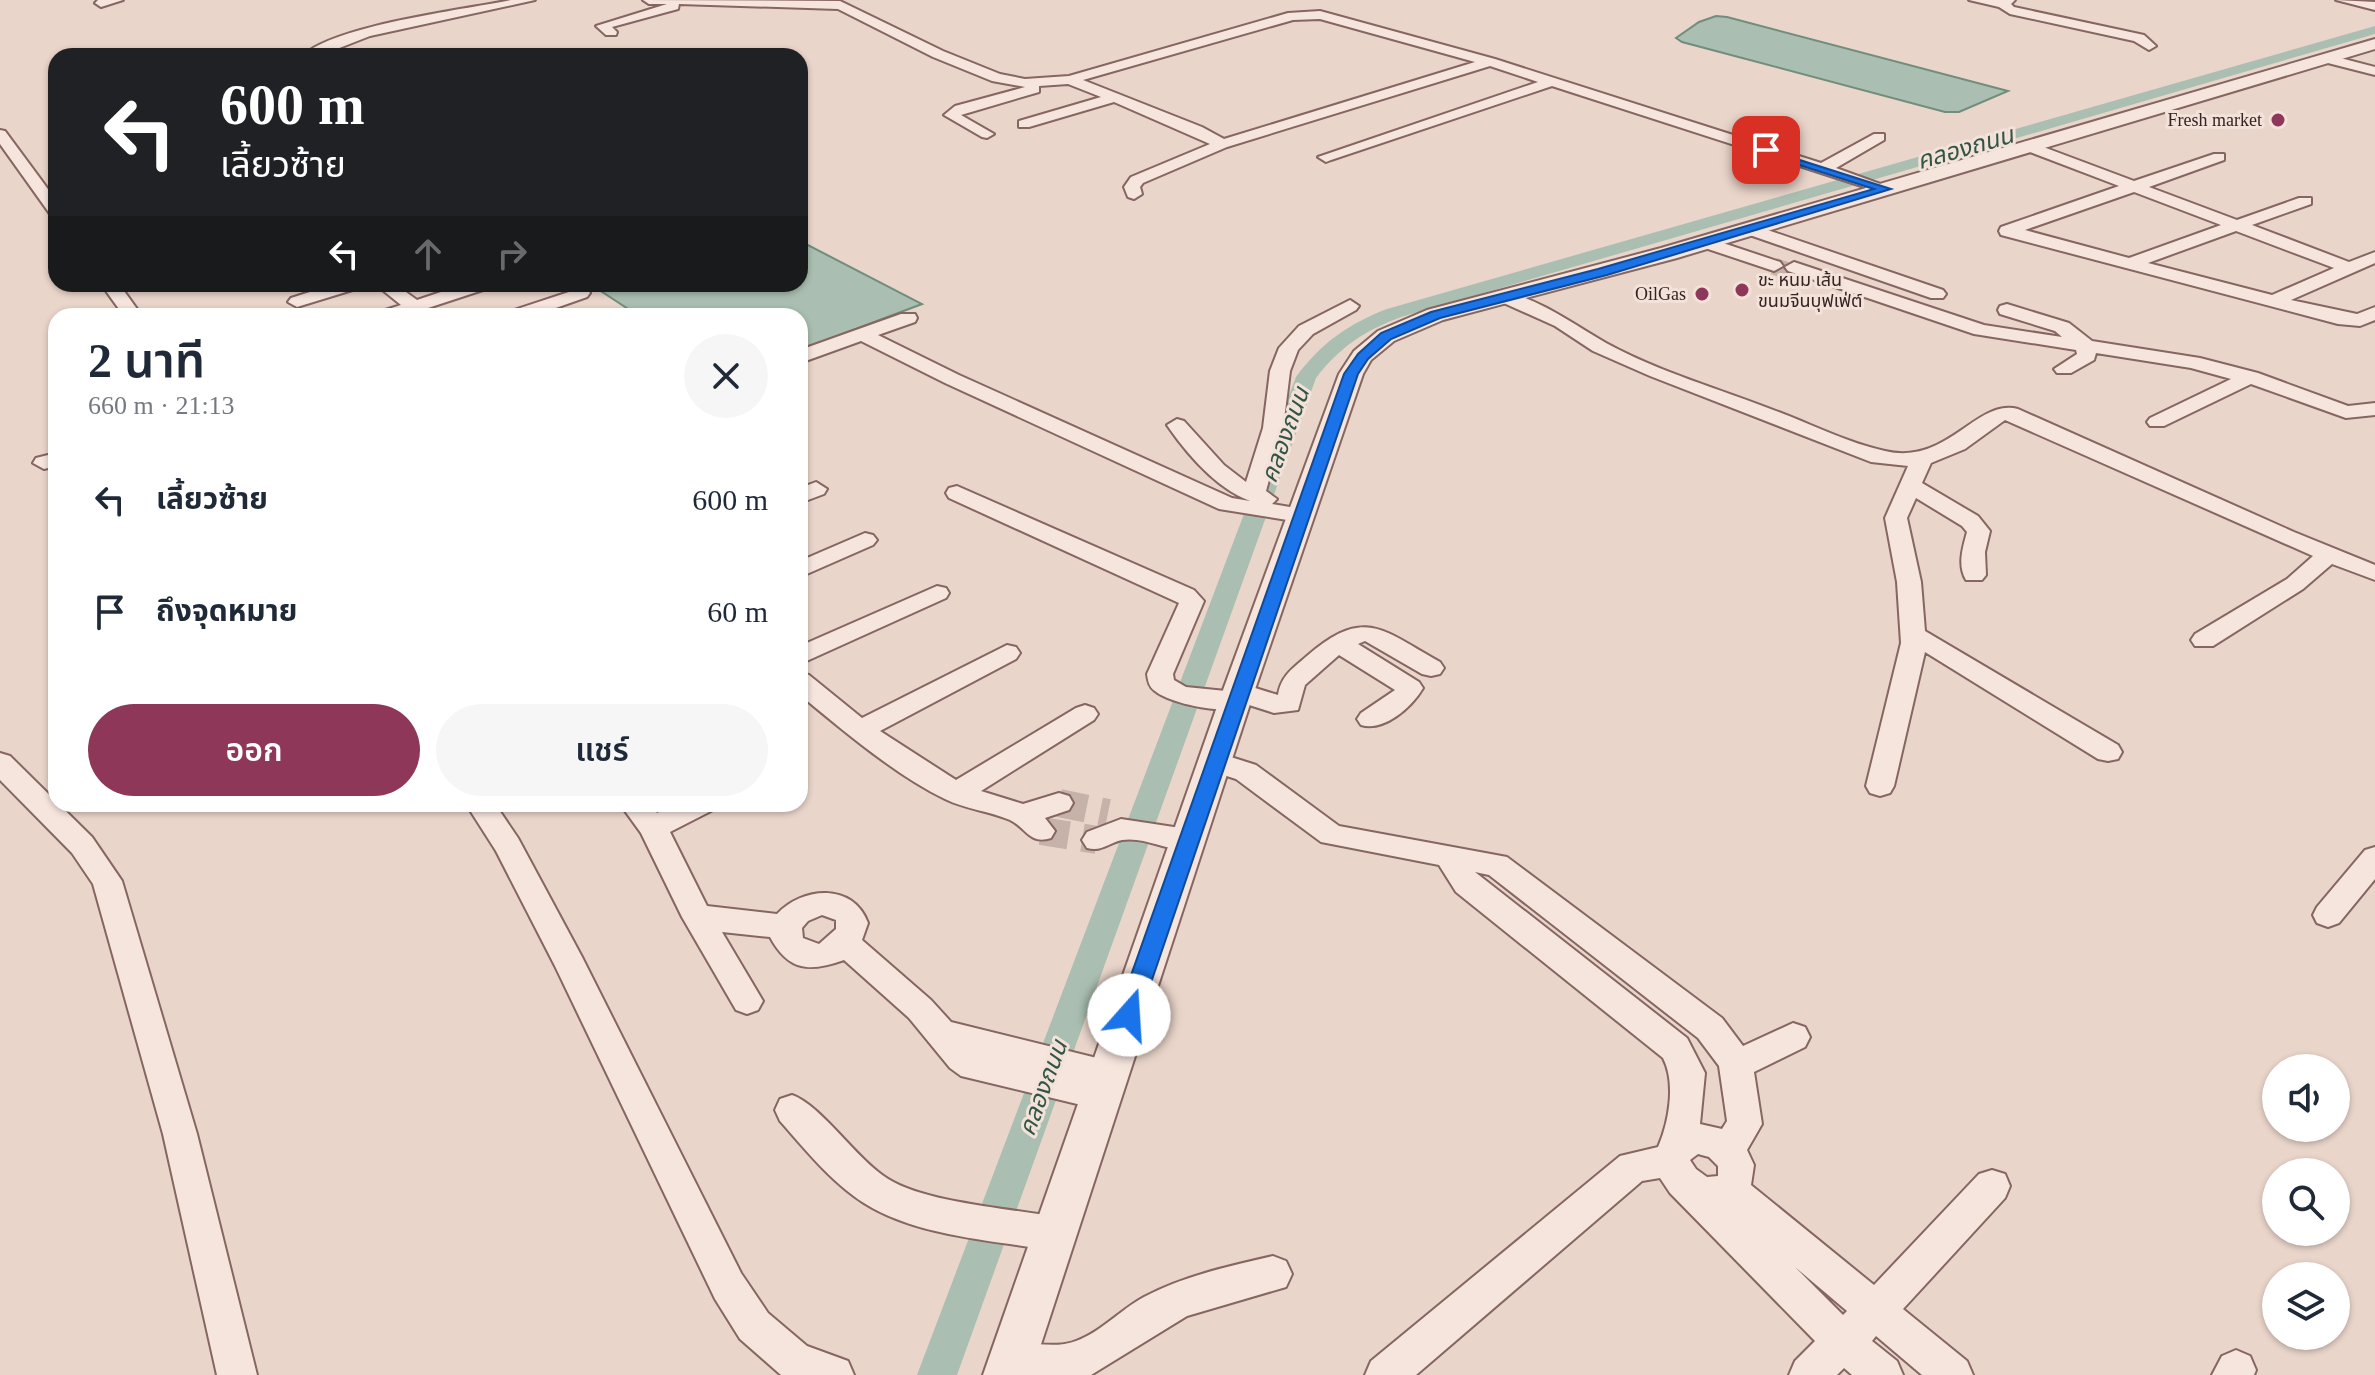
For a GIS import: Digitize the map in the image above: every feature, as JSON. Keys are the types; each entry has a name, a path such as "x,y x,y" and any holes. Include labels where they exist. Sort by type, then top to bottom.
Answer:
{"street":[{"path":"103,5 117,0"},
{"path":"324,48 367,33 529,0"},
{"path":"649,0 840,5 938,54 997,78 1048,82 1070,80 1300,14 1336,18 1490,62 1878,186"},
{"path":"598,12 659,0"},
{"path":"1975,0 2006,2 2010,10 2124,34 2149,46"},
{"path":"2342,0 2375,6"},
{"path":"611,32 601,28 612,22 693,1"},
{"path":"471,13 488,25"},
{"path":"1999,25 2040,18"},
{"path":"1273,1274 1196,1294 1161,1309 1126,1329 1100,1350 1071,1363 1009,1368 1045,1232 1092,1082 1180,839 1215,762 1231,697 1296,509 1351,374 1362,356 1386,336 1435,315 1709,241 1878,186 2027,146 2325,58 2371,51"},
{"path":"1134,194 1132,187 1137,180 1222,144 1490,62"},
{"path":"1070,80 1197,130 1222,144"},
{"path":"987,134 951,115 960,109 1042,87 1048,82"},
{"path":"1326,157 1552,82"},
{"path":"1024,124 1114,98"},
{"path":"0,134 48,200"},
{"path":"1830,171 1879,137"},
{"path":"2027,146 2349,268"},
{"path":"2219,157 2007,231 2350,320 2375,313"},
{"path":"2128,264 2305,201"},
{"path":"1750,229 1937,294"},
{"path":"1709,241 1955,329 2008,343 2086,348 2193,362 2251,377 2346,412 2375,409"},
{"path":"2273,301 2375,257"},
{"path":"297,302 328,292"},
{"path":"395,292 417,308"},
{"path":"428,308 465,292"},
{"path":"538,308 581,293"},
{"path":"1503,296 1562,322 1600,347 1657,372 1879,457 1905,462 1921,462 1937,457 2000,414 2011,413 2286,537 2375,573"},
{"path":"1253,500 1273,428 1280,371 1289,348 1306,330 1350,306"},
{"path":"2007,310 2062,327 2086,348 2087,356 2064,369"},
{"path":"808,354 908,318"},
{"path":"862,334 1146,469 1296,509"},
{"path":"2157,422 2251,377"},
{"path":"1177,425 1214,469 1253,500"},
{"path":"1880,786 1914,643 1909,582 1896,518 1921,462"},
{"path":"1911,486 1970,521 1979,531 1973,552 1974,575"},
{"path":"957,493 1185,595 1192,601 1160,674 1162,684 1180,695 1289,704 1293,682 1336,644 1357,634 1369,633 1431,668"},
{"path":"808,566 865,540"},
{"path":"2204,640 2295,584 2330,554"},
{"path":"808,652 937,593"},
{"path":"1913,634 2108,752"},
{"path":"1336,644 1353,651 1410,688 1405,696 1370,719"},
{"path":"860,730 1007,653"},
{"path":"808,688 860,730 956,793 1032,823 1059,803"},
{"path":"956,793 1085,714"},
{"path":"1215,762 1246,772 1331,835 1497,865 1710,1028 1735,1062 1745,1124 1727,1150 1738,1171 1737,1181 1694,1170 1633,1167 1385,1375"},
{"path":"0,763 48,811"},
{"path":"49,812 82,845 107,881 180,1134 237,1375"},
{"path":"485,812 508,846 564,952 728,1286 754,1326 795,1361 834,1375"},
{"path":"640,812 653,828 697,917 747,1001"},
{"path":"653,828 685,812"},
{"path":"1114,828 1180,839"},
{"path":"1448,855 1467,884 1675,1048 1688,1073 1694,1170 1711,1211 1842,1341 1883,1375"},
{"path":"2328,915 2375,858"},
{"path":"834,904 846,910 852,920 851,931 844,942 832,951 816,955 801,954 790,948 784,938 785,927 792,916 805,907 834,904"},
{"path":"697,917 785,927"},
{"path":"844,942 892,982 973,1066 1014,1063 1092,1082"},
{"path":"1735,1062 1751,1059 1793,1037"},
{"path":"792,1110 847,1168 878,1193 916,1207 1045,1232"},
{"path":"1694,1170 1876,1310 1953,1375"},
{"path":"1809,1375 1876,1310 1992,1186"}],"shaded area":[{"path":"1716,16 2008,91 1959,112 1945,112 1676,38 1699,22"},
{"path":"808,245 922,304 808,347 808,308 627,308 602,292 808,292"}],"waterway":[{"name":"คลองถนน","path":"937,1375 1306,377 1335,344 1353,330 1394,313 2375,30"}],"tunnel":[{"path":"1774,266 1788,271"},
{"path":"1059,803 1108,813"},
{"path":"1041,831 1097,840"}],"place":[{"name":"Fresh market","path":"2278,120"},
{"name":"ขะ หนม เส้น ขนมจีนบุฟเฟ่ต์","path":"1742,290"},
{"name":"OilGas","path":"1702,294"}],"route":[{"path":"1129,1015 1300,515 1351,374 1362,356 1386,336 1435,315 1602,272 1886,189 1766,150"}]}
